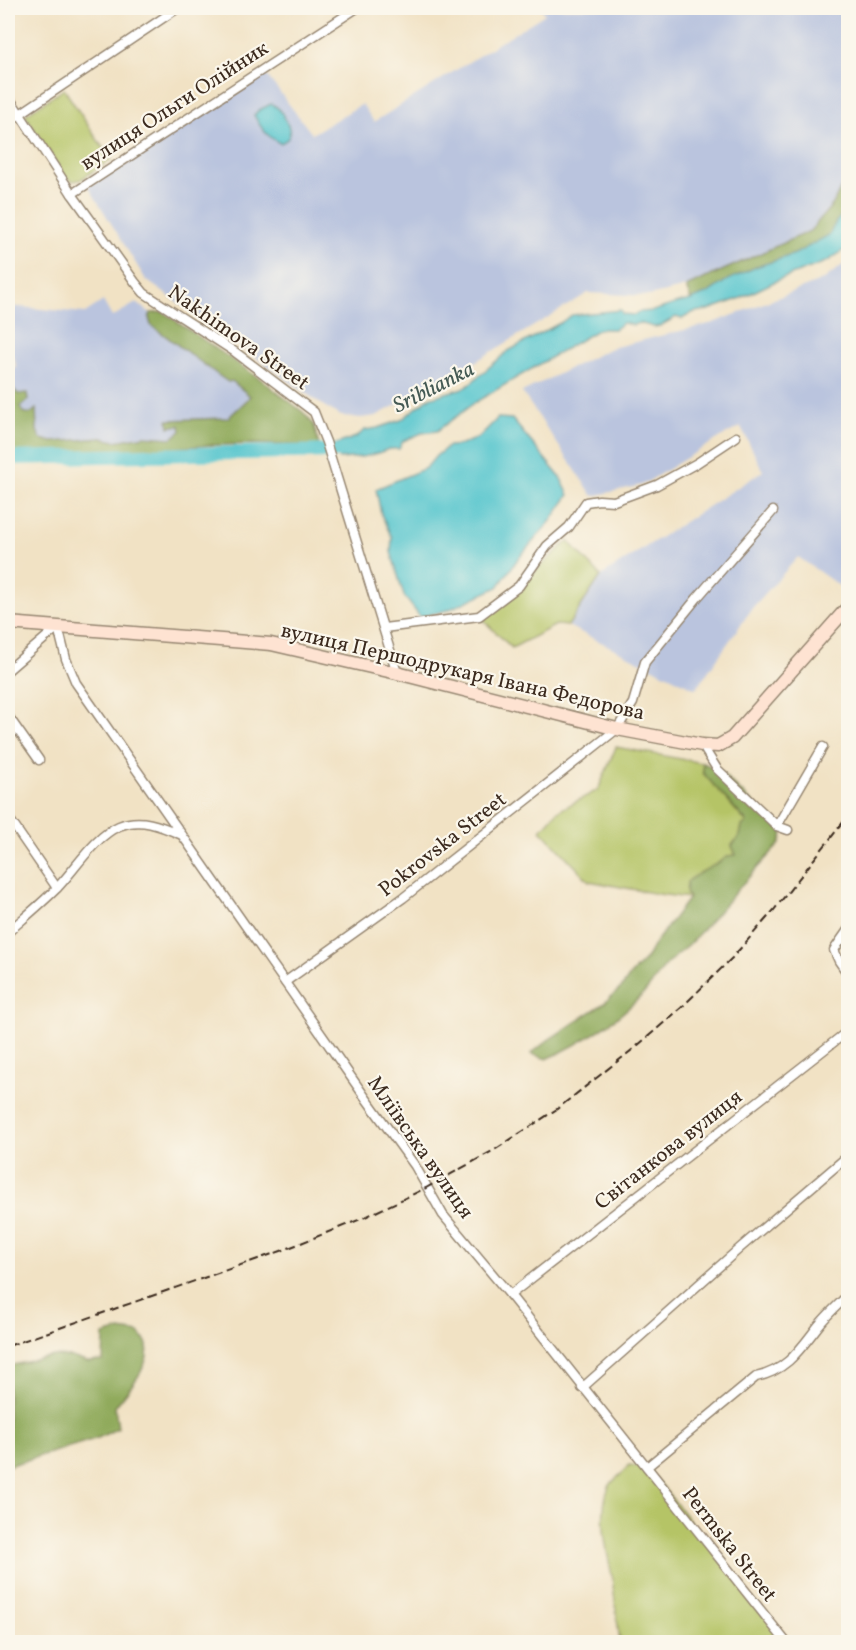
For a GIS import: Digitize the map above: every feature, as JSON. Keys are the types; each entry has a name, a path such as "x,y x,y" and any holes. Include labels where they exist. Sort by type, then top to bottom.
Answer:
{"street":[{"path":"8,122 178,8"},
{"name":"вулиця Ольги Олійник","path":"72,194 355,8"},
{"name":"Nakhimova Street","path":"8,96 72,194 144,293 235,352 314,412 326,442 397,673"},
{"path":"384,628 478,616 519,586 548,546 569,527 586,502 614,501 657,485 697,463 736,436"},
{"path":"617,729 633,703 645,662 773,511"},
{"name":"вулиця Першодрукаря Івана Федорова","path":"8,623 271,644 397,673 617,729 718,746 732,738 849,607"},
{"path":"8,670 58,627 66,659 76,683 182,835"},
{"path":"8,716 39,760"},
{"name":"Pokrovska Street","path":"285,982 403,898 617,729"},
{"path":"702,745 717,769 777,826 788,830"},
{"path":"777,826 823,747"},
{"path":"8,817 57,888"},
{"path":"8,932 57,888 102,837 119,826 153,823 182,835"},
{"name":"Мліївська вулиця","path":"182,835 415,1166 442,1215 510,1295 647,1467"},
{"path":"849,930 834,950 849,974"},
{"name":"Світанкова вулиця","path":"510,1295 849,1031"},
{"path":"582,1388 740,1248 849,1156"},
{"path":"647,1467 756,1377 771,1373 798,1353 832,1311 849,1295"},
{"name":"Permska Street","path":"647,1467 786,1642"}],"shaded area":[{"path":"541,8 848,8 848,173 833,204 810,231 686,287 649,296 588,293 460,371 460,359 457,368 450,376 376,416 361,418 341,416 324,406 146,280 88,186 264,72 312,134 362,104 374,122 545,14"},
{"path":"848,261 848,592 798,557 753,607 696,689 568,626 601,576 763,471 741,427 642,485 593,496 522,392 611,348 713,323 823,280"},
{"path":"103,301 112,317 136,303 151,313 149,318 153,326 250,396 228,418 168,420 180,425 181,431 172,438 145,436 115,441 102,438 52,442 41,439 37,431 36,410 30,414 23,412 20,407 28,400 18,394 8,383 8,375 16,366 14,357 8,357 8,306 85,313"}],"green space":[{"path":"64,89 111,160 80,180 73,181 65,177 25,115"},
{"path":"848,173 848,208 829,235 810,247 756,267 691,300 686,287 810,231 833,204"},
{"path":"163,312 263,381 303,412 314,425 319,446 211,445 142,451 8,456 8,383 18,394 27,393 28,400 20,407 23,412 30,414 36,409 37,431 41,439 52,442 102,438 115,441 145,436 172,438 181,431 180,425 169,427 168,420 228,418 250,396 151,325 149,318 151,313"},
{"path":"568,541 601,576 568,626 556,625 512,648 479,616 519,586"},
{"path":"616,747 703,763 703,773 747,823 742,826 740,836 732,845 736,855 728,856 711,868 689,898 589,881 541,830 558,811 598,790"},
{"path":"703,763 717,769 777,826 783,834 780,844 693,940 666,965 646,991 624,1012 587,1038 547,1059 531,1054 548,1040 603,1004 622,987 646,959 655,943 689,898 686,893 687,882 728,856 736,855 732,846 740,836 742,826 747,822 703,773"},
{"path":"120,1330 139,1333 145,1340 148,1353 137,1378 115,1407 118,1428 98,1438 8,1466 8,1366 53,1356 72,1357 86,1362 103,1361 104,1335"},
{"path":"629,1465 647,1467 786,1642 620,1642 604,1533 604,1511 610,1485"}],"water":[{"path":"271,104 281,112 289,129 289,137 280,143 265,132 254,115"},
{"path":"848,208 848,247 828,261 778,280 741,298 709,310 694,312 682,319 676,317 660,326 623,323 614,329 599,329 474,403 437,431 422,433 403,441 399,449 339,459 334,445 356,437 365,430 401,420 429,398 466,387 508,351 572,315 621,310 622,314 635,315 639,312 653,311 691,300 756,267 795,254 829,235"},
{"path":"498,418 512,419 560,477 569,495 498,587 448,610 420,617 404,596 391,552 392,538 381,514 376,489 426,468 449,446 461,445 479,437"}],"waterway":[{"name":"Sriblianka","path":"8,458 336,451 353,448"}],"railway":[{"path":"8,1346 281,1251 361,1219 426,1188 496,1149 557,1109 681,1008 732,958 774,910 848,816"}]}
